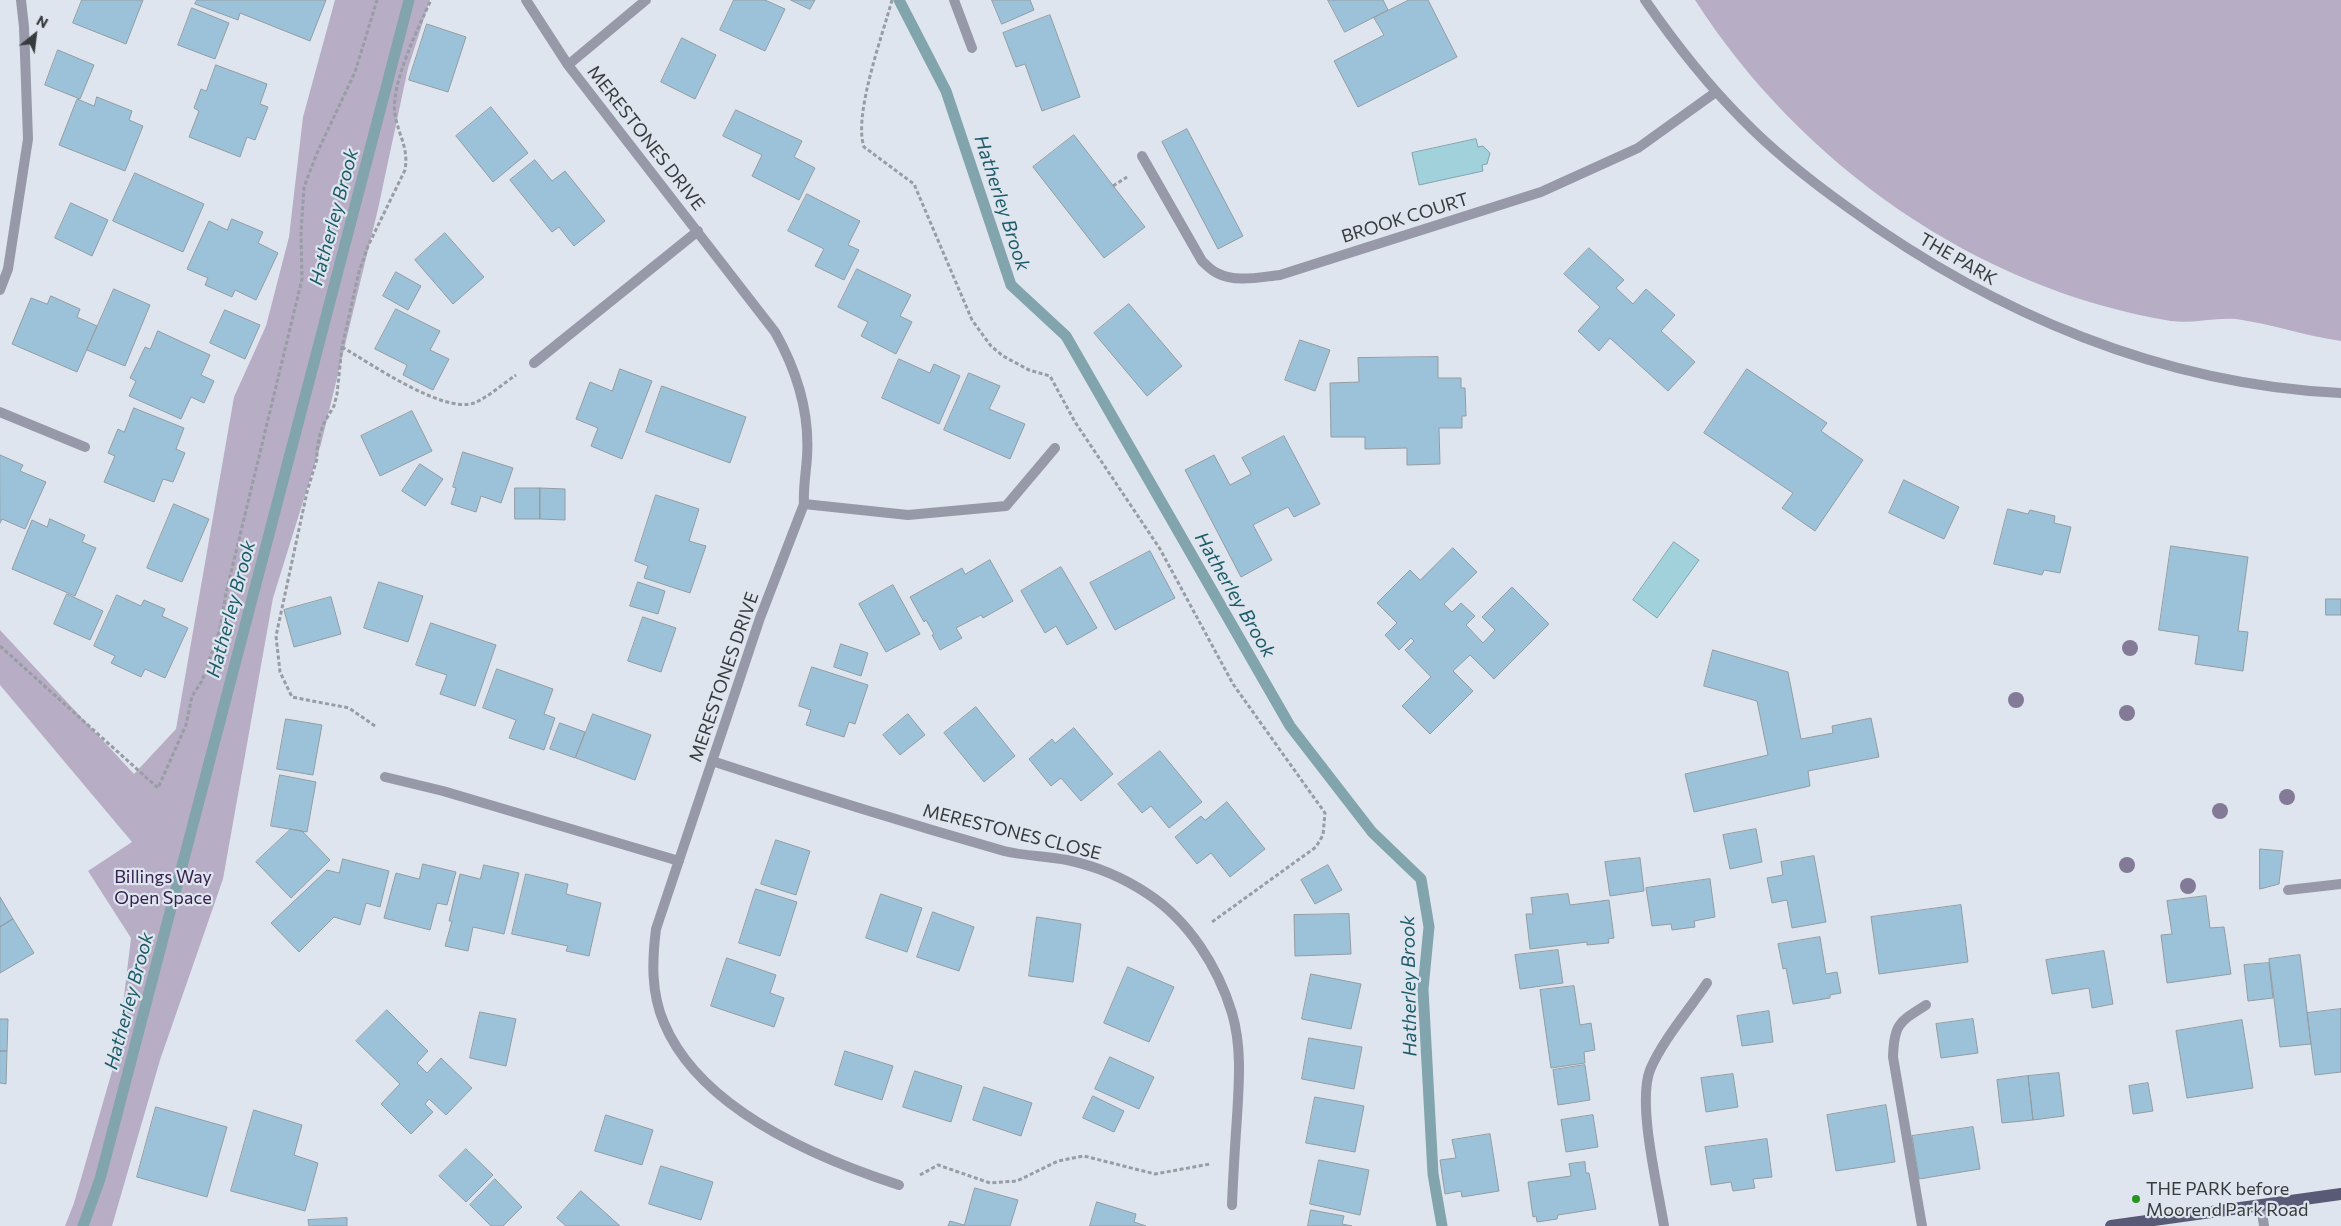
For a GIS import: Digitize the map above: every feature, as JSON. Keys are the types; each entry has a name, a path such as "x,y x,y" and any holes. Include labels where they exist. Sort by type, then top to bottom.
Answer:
{"main road":[{"path":"2111,1226 2341,1194"}],"street":[{"path":"0,290 8,269 28,139 24,28 21,0"},
{"name":"MERESTONES DRIVE","path":"526,0 568,65 775,332 798,380 804,406 807,432 804,504 760,618 656,929 653,976 664,1022 675,1046 690,1067 709,1086 760,1123 827,1159 899,1185"},
{"name":"MERESTONES DRIVE","path":"568,65 646,0"},
{"path":"954,0 972,48"},
{"name":"THE PARK","path":"1646,0 1716,92 1797,170 1893,240 1969,286 2030,316 2092,342 2152,361 2213,376 2266,385 2341,393"},
{"name":"BROOK COURT","path":"1142,156 1202,261 1217,273 1236,278 1259,278 1280,275 1541,192 1638,148 1716,92"},
{"name":"MERESTONES DRIVE","path":"534,364 698,231"},
{"path":"0,412 85,447"},
{"path":"804,504 908,515 1006,506 1055,448"},
{"name":"MERESTONES CLOSE","path":"712,761 847,806 1009,852 1067,860 1096,868 1123,880 1149,895 1172,914 1193,936 1210,960 1223,987 1232,1015 1238,1044 1239,1073 1232,1205"},
{"path":"385,777 443,791 678,862"},
{"path":"2288,890 2341,884"},
{"path":"1664,1226 1646,1118 1646,1088 1649,1072 1656,1057 1707,983"},
{"path":"1922,1226 1893,1057 1893,1040 1896,1028 1905,1017 1926,1005"},
{"path":"2260,1205 2264,1226"}],"path":[{"path":"0,646 158,788 186,725 192,696 202,680 220,629 226,593 302,279 301,234 304,187 317,153 355,72 377,0"},
{"path":"375,726 349,708 292,698 280,672 276,636 307,492 317,459 320,434 334,406 337,394 342,347 368,246 405,170 407,156 394,113 398,88 413,38 431,0"},
{"path":"892,0 864,104 862,138 864,147 914,184 972,320 991,346 1003,356 1029,370 1050,376 1075,422 1160,549 1233,684 1325,814 1323,836 1316,847 1193,936"},
{"path":"342,347 434,399 454,404 474,403 534,364"},
{"path":"899,1185 938,1165 990,1183 1017,1181 1058,1161 1084,1156 1155,1174 1234,1159"}],"green space":[{"name":"Billings Way Open Space","path":"335,0 430,0 408,68 378,209 321,444 273,598 223,879 160,1060 112,1226 65,1226 74,1203 117,1054 131,938 88,871 132,842 0,685 0,630 134,774 176,729 234,397 266,326 289,237 303,117"},
{"path":"1695,0 2341,0 2341,341 2236,319 2171,321 2099,305 2030,281 1963,249 1900,210 1841,166 1787,115 1738,60"}],"water":[{"path":"1476,139 1478,147 1483,146 1490,153 1487,164 1482,165 1483,171 1419,185 1412,153"},
{"path":"1674,542 1699,560 1657,618 1633,600"}],"building":[{"path":"82,0 143,0 126,44 73,23"},
{"path":"197,0 326,0 310,41 240,13 238,20 195,4"},
{"path":"734,0 765,0 785,9 765,51 720,30"},
{"path":"791,0 815,0 810,9"},
{"path":"992,0 1030,0 1034,10 1002,24"},
{"path":"1328,0 1383,0 1388,10 1345,32"},
{"path":"1409,0 1428,0 1457,57 1358,107 1334,61 1384,35 1374,18"},
{"path":"192,8 229,23 215,59 178,45"},
{"path":"1050,15 1080,97 1042,111 1025,64 1016,67 1003,33"},
{"path":"427,24 466,37 448,92 409,80"},
{"path":"682,38 716,55 695,99 661,82"},
{"path":"58,50 94,65 80,99 45,85"},
{"path":"216,65 267,84 260,104 268,107 255,140 247,137 240,157 189,137 199,111 194,108 201,89 206,91"},
{"path":"97,97 132,111 129,120 143,126 125,171 59,145 77,99 94,106"},
{"path":"491,107 528,153 493,182 456,136"},
{"path":"736,110 802,141 794,157 815,168 799,200 752,176 762,155 723,136"},
{"path":"1187,129 1243,236 1218,249 1162,142"},
{"path":"1074,135 1145,227 1104,258 1033,167"},
{"path":"535,160 552,181 565,171 605,221 574,246 559,227 552,232 510,180"},
{"path":"135,173 204,204 183,252 113,221"},
{"path":"807,194 860,221 848,245 859,250 844,280 815,266 824,249 788,231"},
{"path":"71,203 108,220 92,256 55,238"},
{"path":"232,219 263,232 258,243 278,253 256,300 235,290 232,297 205,285 208,278 187,269 209,221 227,230"},
{"path":"445,233 484,277 453,304 415,260"},
{"path":"1589,248 1624,280 1616,288 1633,304 1646,289 1675,315 1661,331 1695,362 1668,391 1610,338 1599,351 1578,331 1600,307 1564,274"},
{"path":"857,269 911,295 900,316 912,322 896,354 861,336 868,322 838,307"},
{"path":"396,272 421,286 408,310 383,296"},
{"path":"114,289 150,305 125,366 87,350"},
{"path":"51,296 80,309 77,317 97,326 77,372 12,344 31,298 47,304"},
{"path":"1129,304 1182,366 1147,396 1094,333"},
{"path":"396,309 440,331 430,350 449,359 433,390 403,375 407,365 375,349"},
{"path":"225,310 260,325 245,359 210,343"},
{"path":"158,331 210,355 201,375 214,381 204,403 191,397 181,419 129,396 136,381 130,378 145,347 150,349"},
{"path":"1300,340 1330,350 1315,391 1285,380"},
{"path":"1438,357 1438,378 1461,378 1461,388 1465,388 1466,416 1462,416 1462,428 1439,428 1440,464 1407,465 1407,448 1365,449 1365,437 1331,437 1330,383 1359,382 1358,358"},
{"path":"899,359 930,373 934,364 960,376 939,424 882,398"},
{"path":"620,369 652,381 622,459 591,446 598,428 576,419 590,382 612,391"},
{"path":"1747,369 1827,423 1821,431 1863,460 1815,531 1782,508 1793,493 1704,433"},
{"path":"969,373 1000,386 989,409 1025,424 1010,459 944,430"},
{"path":"662,386 746,417 730,463 646,432"},
{"path":"134,408 184,428 176,449 185,453 173,482 163,479 154,502 104,482 115,456 108,453 118,429 124,432"},
{"path":"412,411 432,451 380,476 361,436"},
{"path":"1284,436 1320,504 1294,517 1288,507 1253,525 1272,560 1241,577 1185,470 1214,455 1230,485 1251,474 1242,458"},
{"path":"463,452 513,468 501,503 481,496 476,512 451,504 456,488 453,487"},
{"path":"0,455 23,465 20,471 46,482 25,529 2,519 0,523"},
{"path":"420,464 443,479 425,506 402,491"},
{"path":"1904,480 1959,507 1944,539 1889,513"},
{"path":"515,488 540,488 540,519 515,519"},
{"path":"540,488 565,489 565,520 540,519"},
{"path":"656,495 699,509 689,541 706,546 690,593 644,578 648,566 635,561"},
{"path":"174,504 209,519 182,582 147,568"},
{"path":"2008,509 2028,514 2030,510 2055,516 2054,523 2071,527 2060,573 2044,570 2042,575 1994,564"},
{"path":"50,519 85,535 82,542 96,548 75,596 12,569 32,520 47,527"},
{"path":"2171,546 2248,557 2238,631 2248,632 2243,671 2195,664 2199,636 2159,630"},
{"path":"1453,548 1477,572 1444,604 1452,612 1461,603 1475,616 1466,625 1483,643 1495,630 1482,617 1512,587 1549,624 1494,679 1470,655 1453,671 1473,691 1430,734 1402,706 1431,677 1405,650 1414,641 1411,638 1399,650 1385,635 1397,623 1377,603 1410,570 1420,580"},
{"path":"1150,551 1175,598 1115,630 1090,583"},
{"path":"990,560 1013,601 983,618 981,615 956,628 962,638 940,650 932,635 934,634 926,620 924,622 910,597 962,568 965,574"},
{"path":"1061,567 1097,628 1067,645 1056,626 1045,633 1021,591"},
{"path":"379,582 423,596 408,642 364,628"},
{"path":"638,582 665,591 658,614 630,606"},
{"path":"893,585 920,634 886,652 859,604"},
{"path":"67,594 103,611 90,640 54,624"},
{"path":"117,595 141,606 144,600 165,609 162,616 188,628 165,678 145,669 141,677 111,663 115,656 94,646"},
{"path":"331,597 341,634 294,647 284,610"},
{"path":"2326,599 2341,599 2341,615 2326,615"},
{"path":"643,617 676,628 661,672 628,661"},
{"path":"431,623 496,645 475,706 440,694 447,675 416,665"},
{"path":"841,644 868,653 861,676 834,667"},
{"path":"1713,650 1788,672 1801,739 1833,733 1832,726 1871,718 1879,757 1808,771 1810,786 1694,812 1685,774 1768,755 1757,701 1704,686"},
{"path":"812,667 868,685 855,724 849,722 844,737 806,725 811,710 799,706"},
{"path":"497,669 553,689 544,714 555,718 544,750 509,738 516,720 483,708"},
{"path":"976,707 1015,756 984,782 944,733"},
{"path":"593,714 651,735 635,780 576,758"},
{"path":"908,714 925,735 900,755 883,735"},
{"path":"286,719 322,725 313,775 277,769"},
{"path":"560,723 585,732 575,758 550,749"},
{"path":"1074,728 1113,774 1081,801 1061,778 1051,786 1029,759 1052,739 1055,743"},
{"path":"1160,751 1202,802 1169,828 1151,806 1142,813 1118,784"},
{"path":"280,775 316,782 307,832 271,826"},
{"path":"1227,802 1265,849 1230,877 1211,853 1197,864 1175,837 1201,816 1205,820"},
{"path":"291,829 302,831 330,860 291,898 256,862"},
{"path":"1756,829 1762,862 1730,869 1723,835"},
{"path":"776,840 810,851 796,895 761,884"},
{"path":"2260,849 2283,851 2279,884 2260,889"},
{"path":"1814,856 1826,922 1792,928 1787,900 1772,903 1767,878 1783,875 1781,862"},
{"path":"1640,858 1644,891 1610,896 1605,862"},
{"path":"343,859 389,871 380,907 366,903 360,925 334,917 299,952 271,923 327,870 339,873"},
{"path":"423,864 456,872 447,905 437,903 430,930 384,918 396,873 419,879"},
{"path":"484,865 519,873 504,934 473,927 468,951 445,946 452,921 449,921 460,874 480,879"},
{"path":"1328,865 1342,890 1315,904 1301,880"},
{"path":"526,874 568,884 566,894 601,903 589,956 566,951 568,946 512,934"},
{"path":"1710,879 1715,917 1694,921 1695,927 1672,930 1671,924 1652,926 1646,888"},
{"path":"756,889 797,902 780,956 739,943"},
{"path":"881,894 922,908 907,952 866,938"},
{"path":"1568,894 1570,905 1609,900 1614,938 1608,939 1609,943 1587,945 1587,942 1530,949 1526,914 1533,914 1531,898"},
{"path":"2206,896 2210,928 2224,927 2231,974 2167,983 2161,935 2172,934 2167,901"},
{"path":"0,897 13,919 0,927"},
{"path":"1961,905 1968,962 1879,974 1871,917"},
{"path":"933,912 974,927 959,971 917,957"},
{"path":"1349,914 1351,954 1295,956 1294,915"},
{"path":"1037,917 1081,924 1073,982 1029,976"},
{"path":"13,919 34,953 0,973 0,927"},
{"path":"1820,937 1826,974 1837,972 1841,993 1830,995 1830,998 1793,1004 1786,968 1783,969 1778,944"},
{"path":"1558,950 1563,983 1520,989 1515,955"},
{"path":"2104,951 2113,1004 2092,1008 2089,988 2052,994 2046,960"},
{"path":"2300,955 2311,1044 2280,1047 2269,959"},
{"path":"727,958 776,975 770,993 784,998 774,1027 711,1006"},
{"path":"2269,963 2273,998 2248,1001 2244,965"},
{"path":"1128,967 1174,987 1149,1042 1104,1023"},
{"path":"1311,974 1361,984 1351,1029 1302,1019"},
{"path":"1574,986 1580,1025 1591,1023 1595,1050 1584,1052 1585,1063 1551,1068 1540,990"},
{"path":"2341,1009 2341,1072 2315,1075 2307,1013"},
{"path":"387,1010 428,1051 417,1063 427,1073 441,1058 472,1088 446,1115 429,1099 425,1104 433,1112 411,1134 381,1104 400,1084 356,1041"},
{"path":"1769,1011 1773,1042 1742,1046 1737,1016"},
{"path":"480,1012 516,1019 506,1066 470,1058"},
{"path":"0,1019 8,1019 7,1051 0,1051"},
{"path":"1973,1019 1978,1053 1941,1058 1936,1024"},
{"path":"2242,1020 2253,1088 2187,1098 2176,1031"},
{"path":"1309,1038 1362,1047 1354,1089 1302,1079"},
{"path":"0,1051 7,1051 6,1084 0,1083"},
{"path":"845,1051 893,1066 882,1100 835,1085"},
{"path":"1110,1057 1154,1077 1139,1109 1095,1089"},
{"path":"1585,1065 1590,1100 1558,1105 1553,1070"},
{"path":"915,1071 962,1086 951,1122 903,1107"},
{"path":"2059,1073 2064,1116 2033,1120 2028,1076"},
{"path":"1733,1074 1738,1107 1706,1112 1701,1078"},
{"path":"2028,1076 2033,1120 2002,1123 1997,1080"},
{"path":"2148,1083 2153,1111 2133,1114 2129,1086"},
{"path":"984,1087 1032,1103 1021,1136 973,1120"},
{"path":"1093,1096 1124,1111 1114,1132 1083,1118"},
{"path":"1315,1097 1364,1106 1355,1152 1306,1143"},
{"path":"1886,1105 1895,1162 1836,1171 1827,1115"},
{"path":"156,1107 227,1127 207,1197 137,1177"},
{"path":"254,1110 302,1125 294,1155 318,1163 305,1211 231,1191"},
{"path":"606,1115 653,1130 642,1165 595,1151"},
{"path":"1593,1115 1598,1147 1566,1152 1561,1120"},
{"path":"1973,1127 1980,1169 1919,1179 1912,1136"},
{"path":"1490,1134 1499,1191 1462,1197 1461,1191 1445,1194 1440,1160 1456,1158 1452,1140"},
{"path":"1767,1139 1772,1177 1753,1179 1755,1188 1733,1191 1731,1182 1711,1185 1705,1147"},
{"path":"466,1149 493,1175 466,1202 439,1176"},
{"path":"1319,1160 1369,1170 1360,1215 1310,1204"},
{"path":"1585,1162 1586,1173 1589,1173 1596,1209 1558,1215 1557,1219 1537,1222 1536,1216 1533,1217 1528,1182 1571,1176 1569,1164"},
{"path":"661,1166 713,1182 701,1220 649,1204"},
{"path":"495,1179 522,1207 503,1226 491,1226 470,1205"},
{"path":"975,1188 1018,1200 1010,1226 948,1226 950,1221 964,1225"},
{"path":"581,1191 620,1226 566,1226 557,1218"},
{"path":"1097,1202 1136,1214 1134,1222 1146,1226 1090,1226"},
{"path":"1311,1210 1344,1216 1342,1224 1352,1226 1308,1226"},
{"path":"347,1218 347,1226 309,1226 308,1220"}],"waterway":[{"name":"Hatherley Brook","path":"83,1226 100,1179 409,0"},
{"name":"Hatherley Brook","path":"899,0 946,91 1011,285 1066,336 1290,726 1372,832 1421,879 1429,927 1423,989 1433,1174 1442,1226"}],"place":[{"name":"THE PARK before Moorend Park Road","path":"2136,1199"}]}
